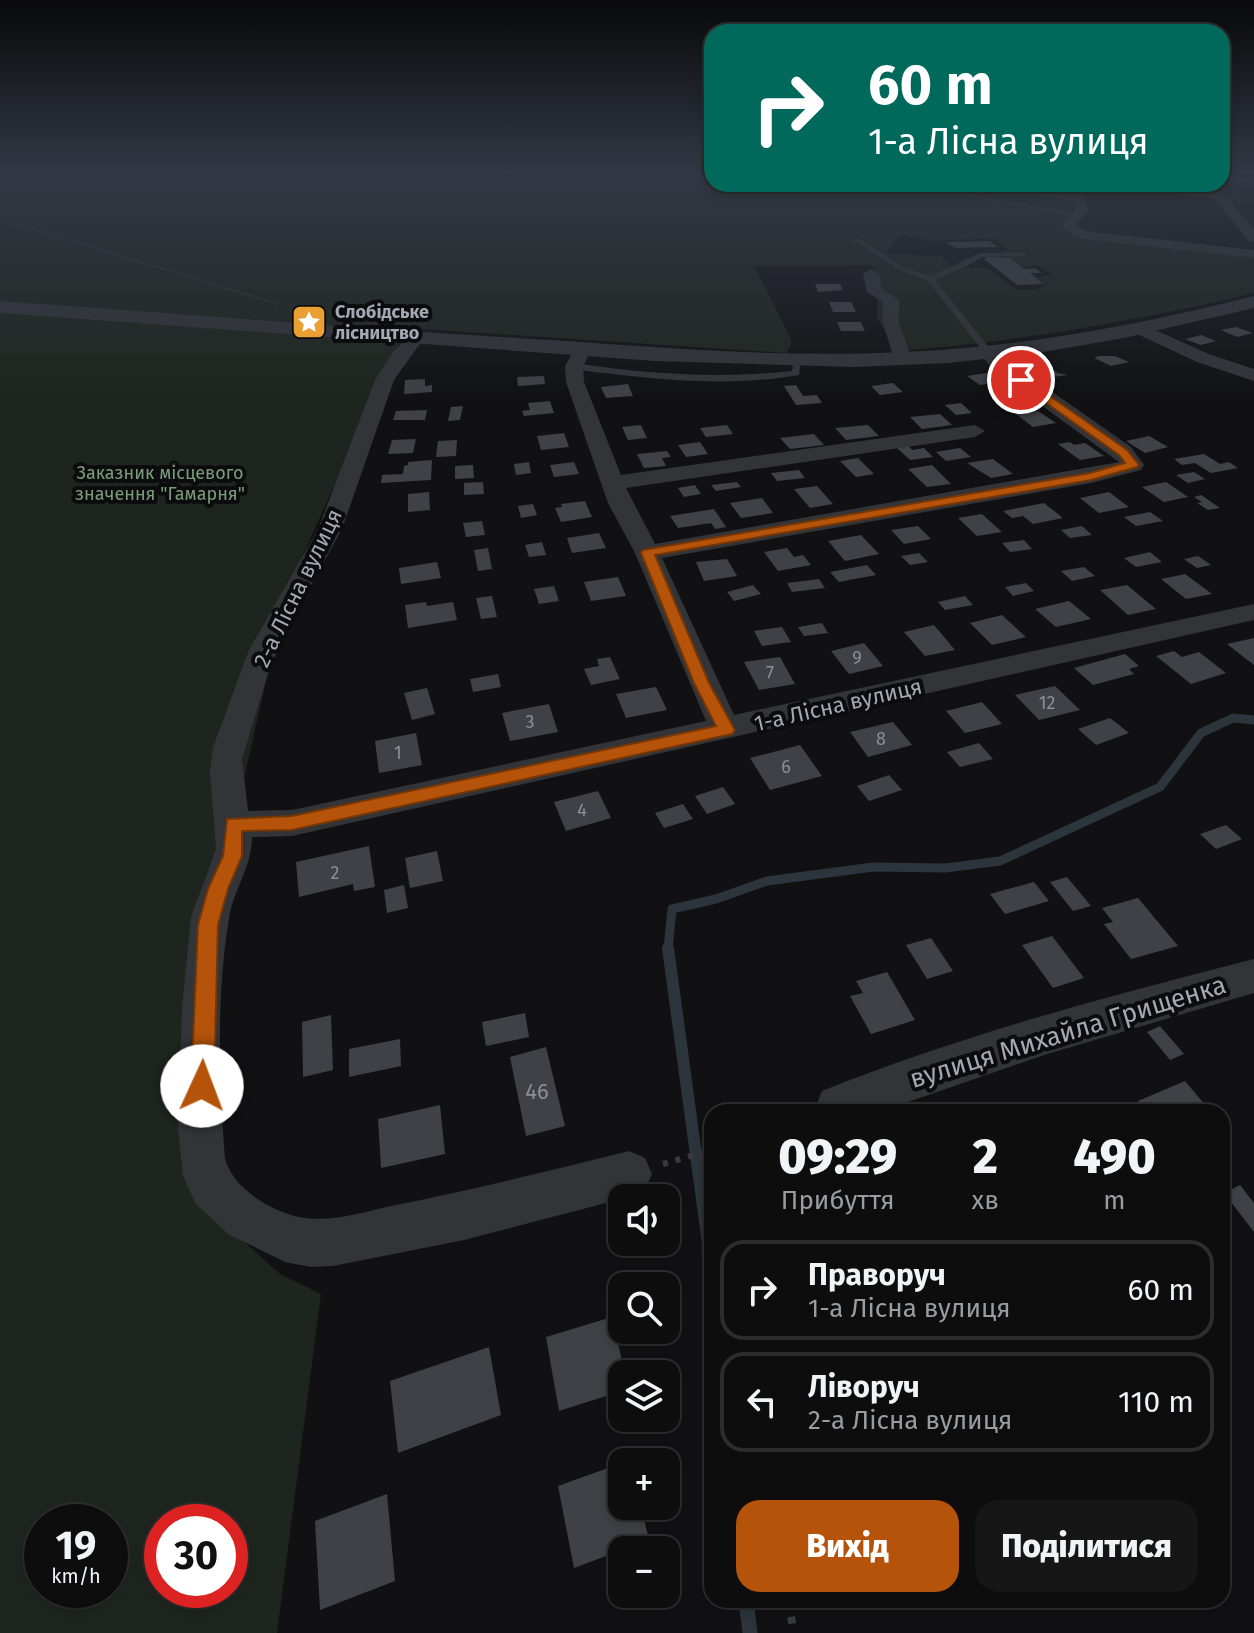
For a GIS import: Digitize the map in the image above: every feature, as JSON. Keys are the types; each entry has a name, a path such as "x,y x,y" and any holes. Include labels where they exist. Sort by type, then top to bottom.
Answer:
{"street":[{"path":"1190,247 1254,254"},
{"path":"871,274 875,292 891,300 891,323 903,359"},
{"path":"0,307 415,338 579,358 797,360 903,359 988,352 1139,328 1254,302"},
{"path":"1139,328 1203,358 1254,375"},
{"name":"2-а Лісна вулиця","path":"415,338 391,363 374,401 331,527 260,660 225,760 233,824 233,856 218,889 208,925 201,1148 205,1173 211,1184 238,1211 263,1227 298,1241 333,1242 464,1216 629,1174"},
{"path":"647,553 1076,479 1133,465 1123,452 1000,366 988,352"},
{"path":"579,358 575,382 613,483 726,730"},
{"path":"613,483 975,431"},
{"name":"1-а Лісна вулиця","path":"233,824 292,823 1254,612"},
{"name":"вулиця Михайла Грищенка","path":"843,1104 957,1061 1254,976"}],"lane":[{"path":"870,247 900,268 931,279 988,352"},
{"path":"931,279 980,255 1025,254"}],"path":[{"path":"93,247 287,306"},
{"path":"686,1158 704,1152"},
{"path":"789,1608 794,1633"}],"green space":[{"name":"Заказник місцевого значення \"Гамарня\"","path":"0,247 891,247 886,254 941,256 954,268 988,268 1017,290 1037,289 1045,284 1036,277 1052,275 1039,266 1022,267 1001,251 1008,250 1005,247 1174,247 1254,258 1254,293 1077,329 897,351 877,318 878,285 873,265 754,266 792,341 787,353 406,328 286,592 183,1050 215,1215 280,1274 321,1294 277,1633 0,1633"}],"building":[{"path":"1010,258 1024,269 1035,268 1042,273 1030,273 1044,284 1017,285 984,259"},
{"path":"815,284 840,284 843,290 818,292"},
{"path":"829,302 851,302 856,312 833,312"},
{"path":"837,322 861,322 865,331 841,331"},
{"path":"1236,327 1253,333 1237,337 1221,330"},
{"path":"1201,335 1216,341 1201,345 1185,339"},
{"path":"1115,356 1129,362 1111,366 1094,358"},
{"path":"1048,366 1068,375 1045,378 1031,368"},
{"path":"986,373 1000,382 980,385 967,376"},
{"path":"544,376 545,384 518,386 517,377"},
{"path":"425,379 425,386 432,385 432,392 404,394 405,380"},
{"path":"893,383 903,392 880,395 871,386"},
{"path":"628,384 633,396 606,398 601,387"},
{"path":"796,385 803,396 817,395 822,403 796,405 784,386"},
{"path":"550,401 554,413 524,416 522,411 530,410 528,403"},
{"path":"961,403 972,413 956,415 945,405"},
{"path":"463,406 460,420 448,421 451,407"},
{"path":"427,410 425,420 393,420 396,411"},
{"path":"1038,411 1056,423 1033,427 1016,414"},
{"path":"940,414 952,425 922,429 910,417"},
{"path":"641,425 647,438 628,440 622,427"},
{"path":"727,425 733,434 706,437 700,428"},
{"path":"868,425 879,436 846,440 835,428"},
{"path":"564,433 569,447 541,450 537,436"},
{"path":"814,434 824,445 790,449 780,438"},
{"path":"1149,436 1168,447 1145,453 1126,441"},
{"path":"416,439 413,453 388,454 392,440"},
{"path":"457,440 456,456 436,457 438,441"},
{"path":"700,442 708,454 686,457 678,445"},
{"path":"1070,442 1074,445 1085,443 1104,456 1080,460 1058,444"},
{"path":"909,446 912,450 924,448 933,457 910,460 897,448"},
{"path":"960,448 971,457 946,461 936,452"},
{"path":"667,451 671,457 662,458 666,466 644,468 637,454"},
{"path":"1204,454 1220,464 1229,462 1238,468 1211,473 1195,463 1182,465 1174,459"},
{"path":"858,458 874,474 856,477 840,461"},
{"path":"993,459 1013,474 991,478 967,463"},
{"path":"432,460 431,480 381,483 382,475 403,474 408,462"},
{"path":"529,462 531,473 516,475 514,464"},
{"path":"574,462 579,474 554,477 550,465"},
{"path":"473,465 474,478 455,479 455,466"},
{"path":"932,465 951,484 927,487 908,469"},
{"path":"799,470 805,478 777,481 771,473"},
{"path":"1194,472 1205,479 1188,483 1176,475"},
{"path":"483,482 484,494 464,495 464,483"},
{"path":"737,482 741,487 716,491 711,485"},
{"path":"1166,482 1188,497 1164,502 1142,487"},
{"path":"695,485 701,494 684,497 678,488"},
{"path":"817,486 833,504 810,508 794,489"},
{"path":"429,492 430,510 408,512 408,494"},
{"path":"1109,492 1129,507 1099,513 1080,498"},
{"path":"1201,495 1220,508 1208,510 1197,503 1202,502 1194,497"},
{"path":"762,498 773,513 741,518 730,503"},
{"path":"585,501 592,517 561,522 555,508 562,507 561,504"},
{"path":"1044,503 1063,518 1033,524 1023,516 1012,518 1003,511"},
{"path":"533,504 537,515 521,518 518,506"},
{"path":"714,509 726,527 715,529 711,523 678,528 670,516"},
{"path":"1150,512 1163,521 1136,526 1124,517"},
{"path":"982,514 1002,532 977,536 958,518"},
{"path":"482,521 485,535 466,537 463,523"},
{"path":"918,526 931,539 904,544 891,530"},
{"path":"1082,526 1092,535 1070,538 1061,530"},
{"path":"599,533 606,548 572,553 567,538"},
{"path":"861,535 879,554 845,561 828,541"},
{"path":"1024,540 1032,549 1010,552 1002,543"},
{"path":"542,542 546,555 529,557 525,545"},
{"path":"488,548 492,569 478,571 474,550"},
{"path":"787,548 794,557 803,555 811,565 778,571 764,552"},
{"path":"1150,552 1162,562 1136,567 1124,558"},
{"path":"919,553 928,562 910,565 901,556"},
{"path":"1198,556 1211,565 1197,568 1184,559"},
{"path":"727,559 737,576 704,581 696,562"},
{"path":"437,562 441,578 401,584 399,568"},
{"path":"867,565 876,575 839,582 830,572"},
{"path":"1084,567 1095,576 1072,581 1061,571"},
{"path":"1185,574 1212,594 1186,599 1161,579"},
{"path":"618,577 626,596 591,601 584,582"},
{"path":"819,579 825,588 792,592 787,583"},
{"path":"1026,583 1034,591 1013,596 1005,587"},
{"path":"753,585 761,594 734,601 727,592"},
{"path":"1127,585 1156,609 1128,615 1100,590"},
{"path":"554,586 559,601 539,604 534,589"},
{"path":"492,596 497,617 481,619 476,598"},
{"path":"965,596 973,605 945,610 938,602"},
{"path":"1069,601 1091,619 1056,627 1035,609"},
{"path":"426,602 427,606 453,602 457,620 408,628 405,605"},
{"path":"1002,615 1026,637 992,645 970,623"},
{"path":"822,623 828,633 804,636 798,627"},
{"path":"934,625 955,650 925,656 904,632"},
{"path":"782,627 791,642 762,646 754,631"},
{"path":"1254,638 1254,665 1227,644"},
{"path":"864,643 883,666 849,674 831,651"},
{"path":"1174,651 1182,657 1199,652 1226,673 1191,684 1156,656"},
{"path":"1125,654 1139,666 1129,669 1134,674 1093,685 1074,668"},
{"path":"610,657 620,679 591,685 584,669 599,666 597,659"},
{"path":"780,657 795,684 759,690 744,662"},
{"path":"498,674 501,687 473,692 470,679"},
{"path":"1055,686 1080,710 1039,720 1015,695"},
{"path":"656,687 667,710 626,718 616,694"},
{"path":"427,688 435,714 412,720 404,693"},
{"path":"982,702 1002,724 965,733 946,711"},
{"path":"549,704 558,732 510,741 502,713"},
{"path":"1110,718 1129,733 1096,745 1078,729"},
{"path":"893,722 912,745 868,757 850,732"},
{"path":"416,733 422,765 379,773 375,741"},
{"path":"979,743 993,759 960,767 947,752"},
{"path":"800,745 822,776 770,790 750,758"},
{"path":"889,775 902,790 869,801 857,786"},
{"path":"723,787 735,804 707,814 695,796"},
{"path":"598,791 611,818 566,831 554,802"},
{"path":"683,804 693,819 664,828 655,813"},
{"path":"1226,825 1242,839 1216,849 1200,834"},
{"path":"369,846 375,887 354,891 353,884 299,897 296,862"},
{"path":"437,851 443,881 410,888 405,858"},
{"path":"1067,877 1091,906 1073,911 1050,882"},
{"path":"1034,882 1049,901 1005,914 990,894"},
{"path":"404,885 408,908 387,913 384,890"},
{"path":"1138,898 1178,946 1131,959 1104,924 1113,922 1102,908"},
{"path":"1052,936 1084,978 1053,988 1022,945"},
{"path":"931,938 953,971 927,979 906,945"},
{"path":"887,972 915,1020 871,1034 850,996 863,993 856,981"},
{"path":"525,1013 529,1037 486,1046 482,1022"},
{"path":"331,1015 333,1070 303,1077 302,1022"},
{"path":"1160,1026 1184,1054 1170,1060 1147,1032"},
{"path":"400,1039 401,1066 349,1077 349,1049"},
{"path":"546,1047 565,1126 526,1136 510,1057"},
{"path":"1185,1081 1204,1104 1140,1104 1138,1101"},
{"path":"440,1105 445,1154 381,1168 378,1119"},
{"path":"1240,1185 1254,1203 1254,1232 1230,1201 1230,1190"},
{"path":"608,1318 608,1344 618,1344 622,1360 608,1360 608,1395 559,1411 546,1337"},
{"path":"489,1347 501,1415 398,1453 390,1381"},
{"path":"608,1468 608,1520 644,1520 648,1536 608,1536 608,1555 574,1568 558,1486"},
{"path":"387,1494 395,1581 320,1610 315,1521"}],"waterway":[{"path":"668,949 672,909 716,899 767,881 873,867 946,868 1000,861 1160,787 1201,733 1233,718 1254,720"},
{"path":"668,949 704,1214"},
{"path":"747,1608 750,1633"}],"place":[{"name":"Слобідське лісництво","path":"309,322"}],"route":[{"path":"202,1086 208,925 218,889 233,856 233,824 292,823 726,730 702,683 647,553 1091,476 1133,465 1123,452 1021,380"}]}
